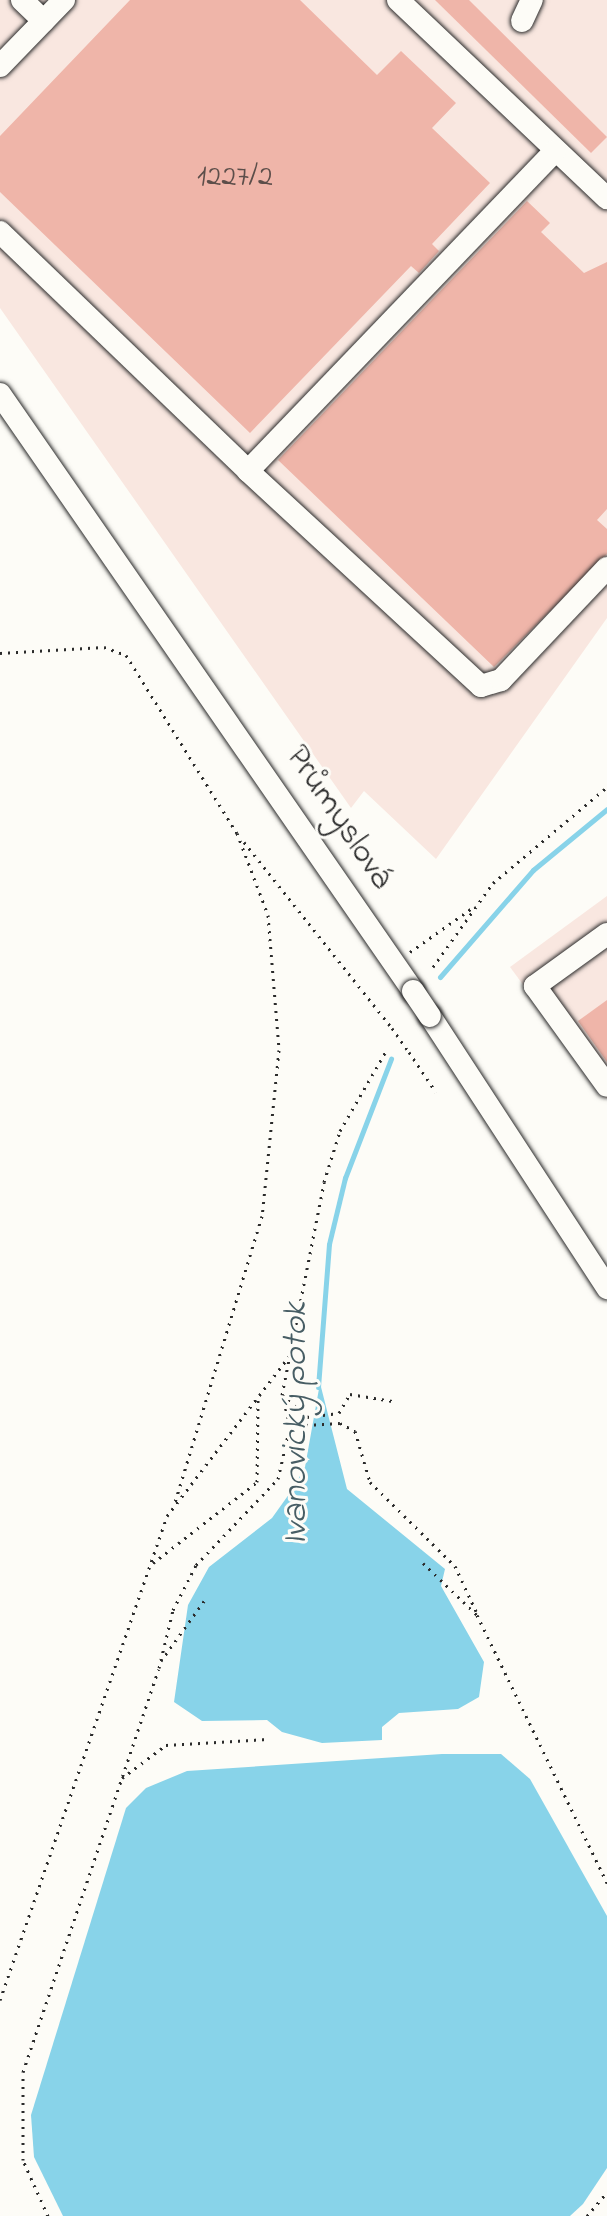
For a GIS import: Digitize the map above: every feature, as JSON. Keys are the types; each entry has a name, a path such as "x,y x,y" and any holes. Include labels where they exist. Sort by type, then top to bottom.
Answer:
{"street":[{"path":"22,0 44,21"},
{"path":"0,66 64,0"},
{"path":"398,0 555,151 603,189"},
{"path":"522,21 532,0"},
{"path":"248,471 555,151"},
{"path":"0,232 248,471 481,686 501,680 607,568"},
{"name":"Průmyslová","path":"0,394 430,1016 607,1288"},
{"path":"607,934 535,986 607,1086"}],"path":[{"path":"0,653 104,647 126,655 237,833 392,1028 436,1092"},
{"path":"433,967 476,906 526,851 607,787"},
{"path":"0,2000 175,1503 256,1241 276,1086 276,959 260,885 237,833"},
{"path":"410,952 476,906"},
{"path":"48,2216 23,2160 23,2072 185,1583 207,1550 272,1489 290,1426 282,1395 294,1350 324,1182 340,1131 386,1051"},
{"path":"175,1503 294,1350"},
{"path":"282,1395 307,1417 331,1416 350,1394 392,1401"},
{"path":"152,1564 257,1482 258,1396"},
{"path":"290,1426 332,1423 355,1431 370,1482 455,1566 607,1883"},
{"path":"423,1563 477,1615"},
{"path":"159,1668 204,1601"},
{"path":"120,1781 166,1745 268,1739"},
{"path":"587,2216 607,2192"}],"shaded area":[{"path":"0,0 607,0 607,618 436,859 364,791 351,808 0,308"},
{"path":"607,896 607,1099 510,967"}],"water":[{"path":"320,1383 347,1489 445,1569 441,1586 484,1662 479,1697 458,1709 399,1713 382,1727 382,1740 322,1743 282,1732 267,1720 202,1721 174,1702 188,1605 209,1567 272,1518 292,1490 305,1467"},
{"path":"442,1754 501,1754 530,1779 607,1916 607,2168 583,2204 570,2216 63,2216 34,2157 31,2115 126,1808 146,1788 187,1771"}],"building":[{"path":"130,0 300,0 377,75 401,51 456,103 432,128 490,183 432,244 439,251 419,273 411,266 250,433 0,192 0,136"},
{"path":"435,0 469,0 607,137 591,153"},
{"path":"527,201 550,223 541,232 584,273 607,262 607,509 597,520 607,529 607,554 494,667 278,460"},
{"path":"607,1000 607,1062 578,1021"}],"waterway":[{"name":"Ivanovický potok","path":"440,977 533,870 607,809"},
{"name":"Ivanovický potok","path":"318,1387 329,1244 345,1178 391,1059"}]}
